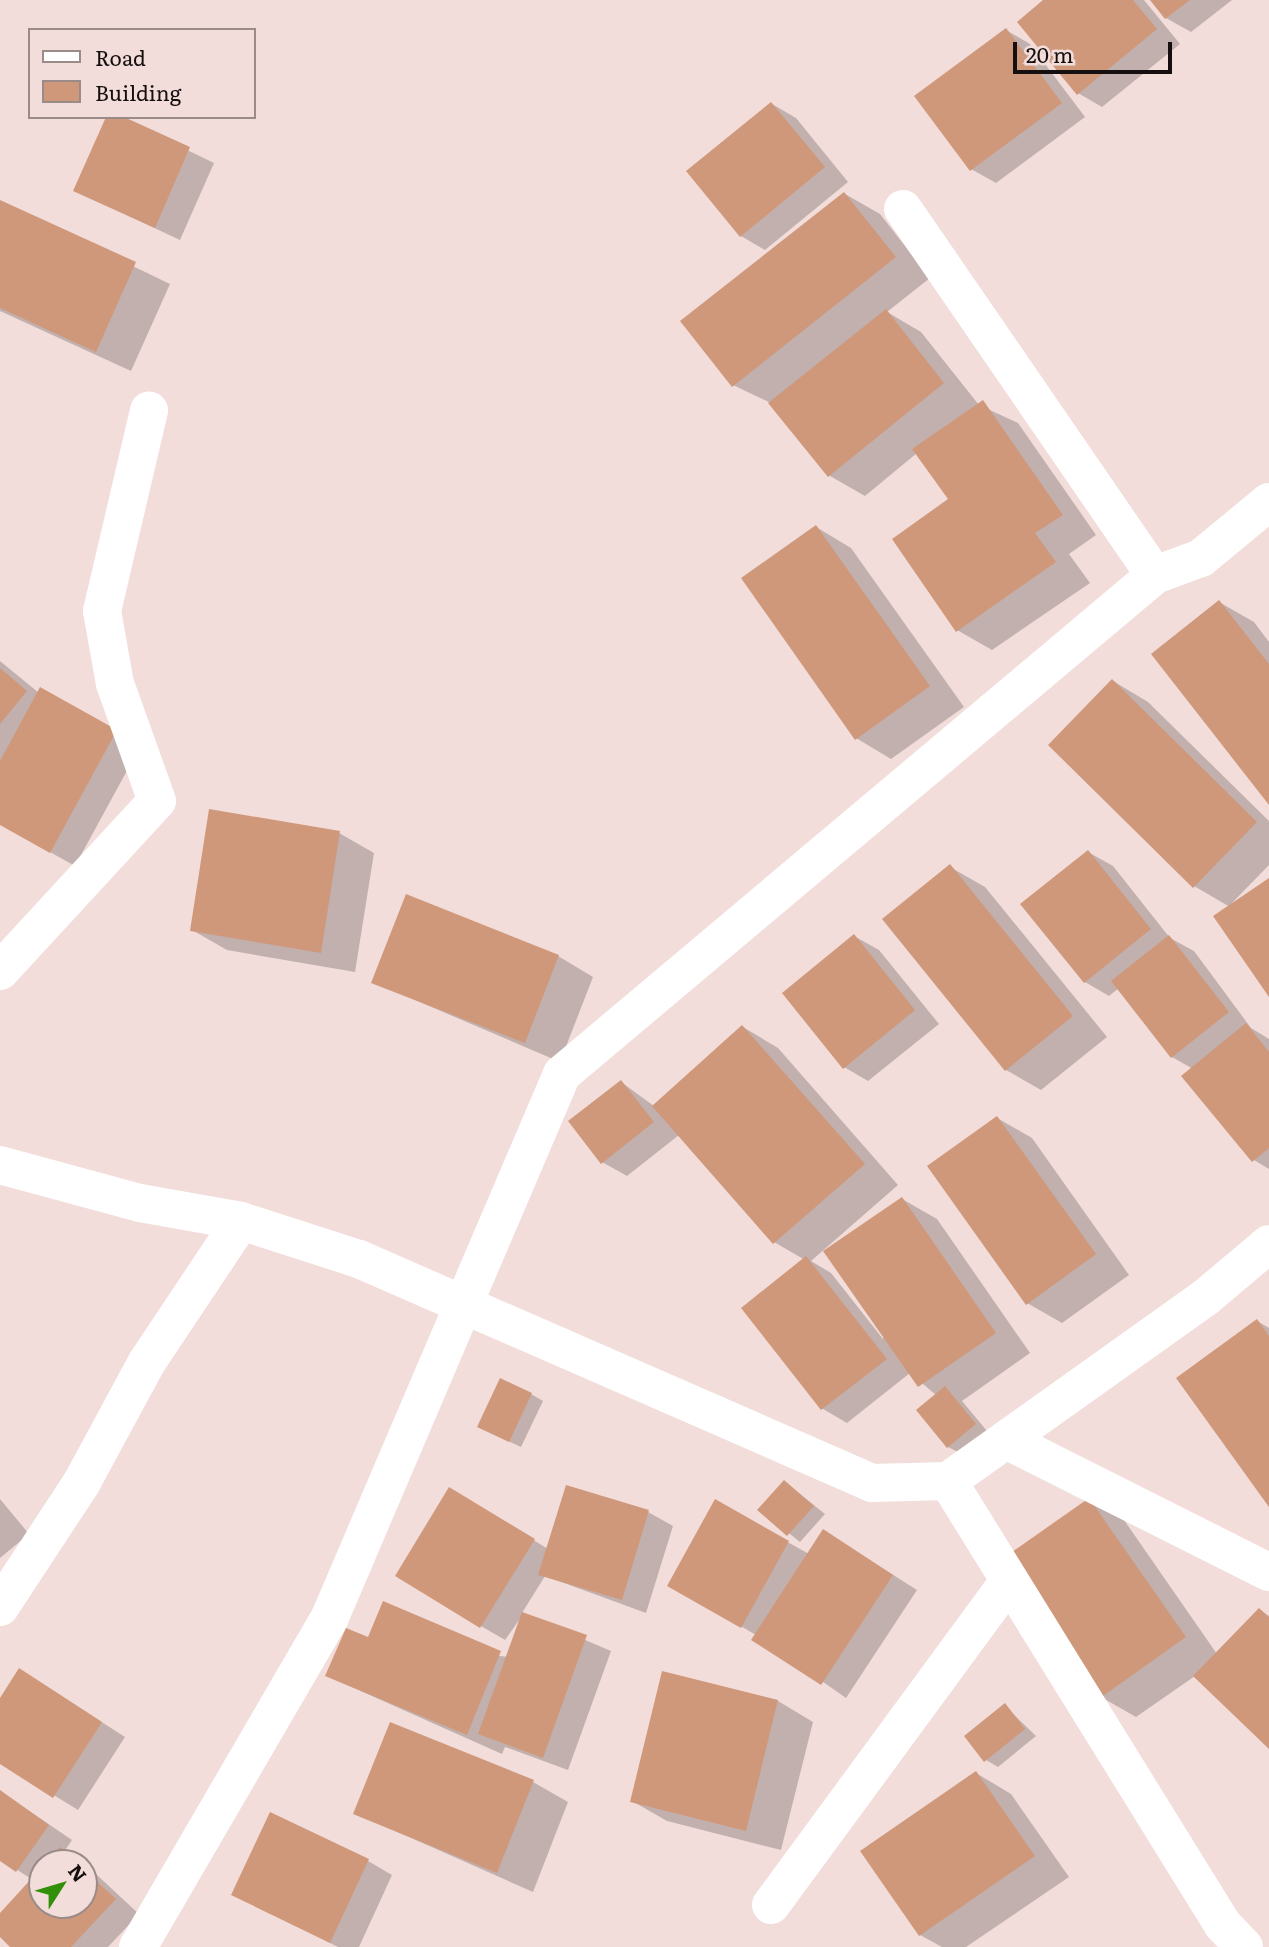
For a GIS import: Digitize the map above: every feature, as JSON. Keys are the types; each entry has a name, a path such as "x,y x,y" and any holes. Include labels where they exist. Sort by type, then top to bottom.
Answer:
{"street":[{"path":"903,209 1156,575"},
{"path":"0,971 157,801 115,684 102,611 149,410"},
{"path":"138,1947 330,1617 461,1300 562,1074 1156,575 1201,558 1269,502"},
{"path":"0,1165 140,1203 241,1221 461,1300 872,1483 947,1481 1269,1244"},
{"path":"0,1607 82,1482 146,1362 241,1221"},
{"path":"1006,1440 1269,1572"},
{"path":"947,1481 1008,1582 1244,1947"},
{"path":"771,1905 1008,1582"}],"building":[{"path":"1043,0 1133,0 1157,29 1077,95 1017,22"},
{"path":"1150,0 1190,0 1165,19"},
{"path":"1006,28 1062,103 970,171 914,96"},
{"path":"771,102 825,167 740,237 686,171"},
{"path":"105,119 128,119 190,147 155,228 73,191"},
{"path":"844,192 896,257 732,387 680,321"},
{"path":"0,200 136,262 96,352 0,308"},
{"path":"886,309 944,383 828,477 768,403"},
{"path":"983,400 1063,515 1035,533 1056,562 956,632 892,539 948,499 912,449"},
{"path":"816,525 930,686 855,740 741,578"},
{"path":"1219,600 1269,664 1269,805 1151,654"},
{"path":"0,668 27,691 0,724"},
{"path":"1112,679 1257,822 1193,888 1048,745"},
{"path":"40,687 117,730 50,853 0,825 0,761"},
{"path":"209,809 340,831 321,953 190,931"},
{"path":"1088,850 1151,929 1084,983 1020,904"},
{"path":"950,864 1073,1016 1005,1071 882,919"},
{"path":"1269,878 1269,997 1213,916"},
{"path":"406,894 559,955 525,1043 371,983"},
{"path":"854,934 915,1010 843,1069 782,993"},
{"path":"1169,935 1229,1012 1171,1058 1111,981"},
{"path":"1246,1023 1269,1052 1269,1148 1252,1162 1181,1076"},
{"path":"742,1025 865,1164 773,1244 652,1106"},
{"path":"621,1080 654,1122 601,1164 568,1121"},
{"path":"997,1116 1096,1254 1026,1305 927,1166"},
{"path":"902,1197 996,1333 918,1387 823,1251"},
{"path":"806,1256 887,1359 821,1410 741,1308"},
{"path":"1257,1319 1269,1336 1269,1507 1176,1378"},
{"path":"500,1378 532,1393 509,1442 477,1427"},
{"path":"945,1386 976,1424 947,1448 916,1410"},
{"path":"784,1480 814,1506 787,1536 757,1510"},
{"path":"566,1485 649,1510 622,1600 538,1575"},
{"path":"449,1487 535,1539 480,1628 395,1576"},
{"path":"1089,1498 1186,1637 1100,1698 1002,1559"},
{"path":"715,1499 789,1541 741,1628 667,1586"},
{"path":"823,1529 893,1575 821,1685 751,1640"},
{"path":"383,1601 501,1651 467,1735 325,1676 346,1628 368,1637"},
{"path":"1259,1608 1269,1617 1269,1749 1193,1676"},
{"path":"522,1612 587,1635 543,1758 478,1734"},
{"path":"19,1668 102,1722 53,1798 0,1764 0,1698"},
{"path":"662,1671 778,1700 746,1831 630,1802"},
{"path":"1005,1703 1025,1729 984,1762 964,1736"},
{"path":"390,1722 534,1780 497,1873 353,1814"},
{"path":"976,1771 1035,1856 919,1936 860,1851"},
{"path":"0,1790 49,1825 32,1849 28,1849 28,1855 16,1872 0,1861"},
{"path":"270,1812 369,1859 330,1943 231,1895"},
{"path":"28,1882 28,1919 97,1919 71,1947 10,1947 0,1937 0,1913"},
{"path":"98,1883 116,1899 98,1918"}]}
